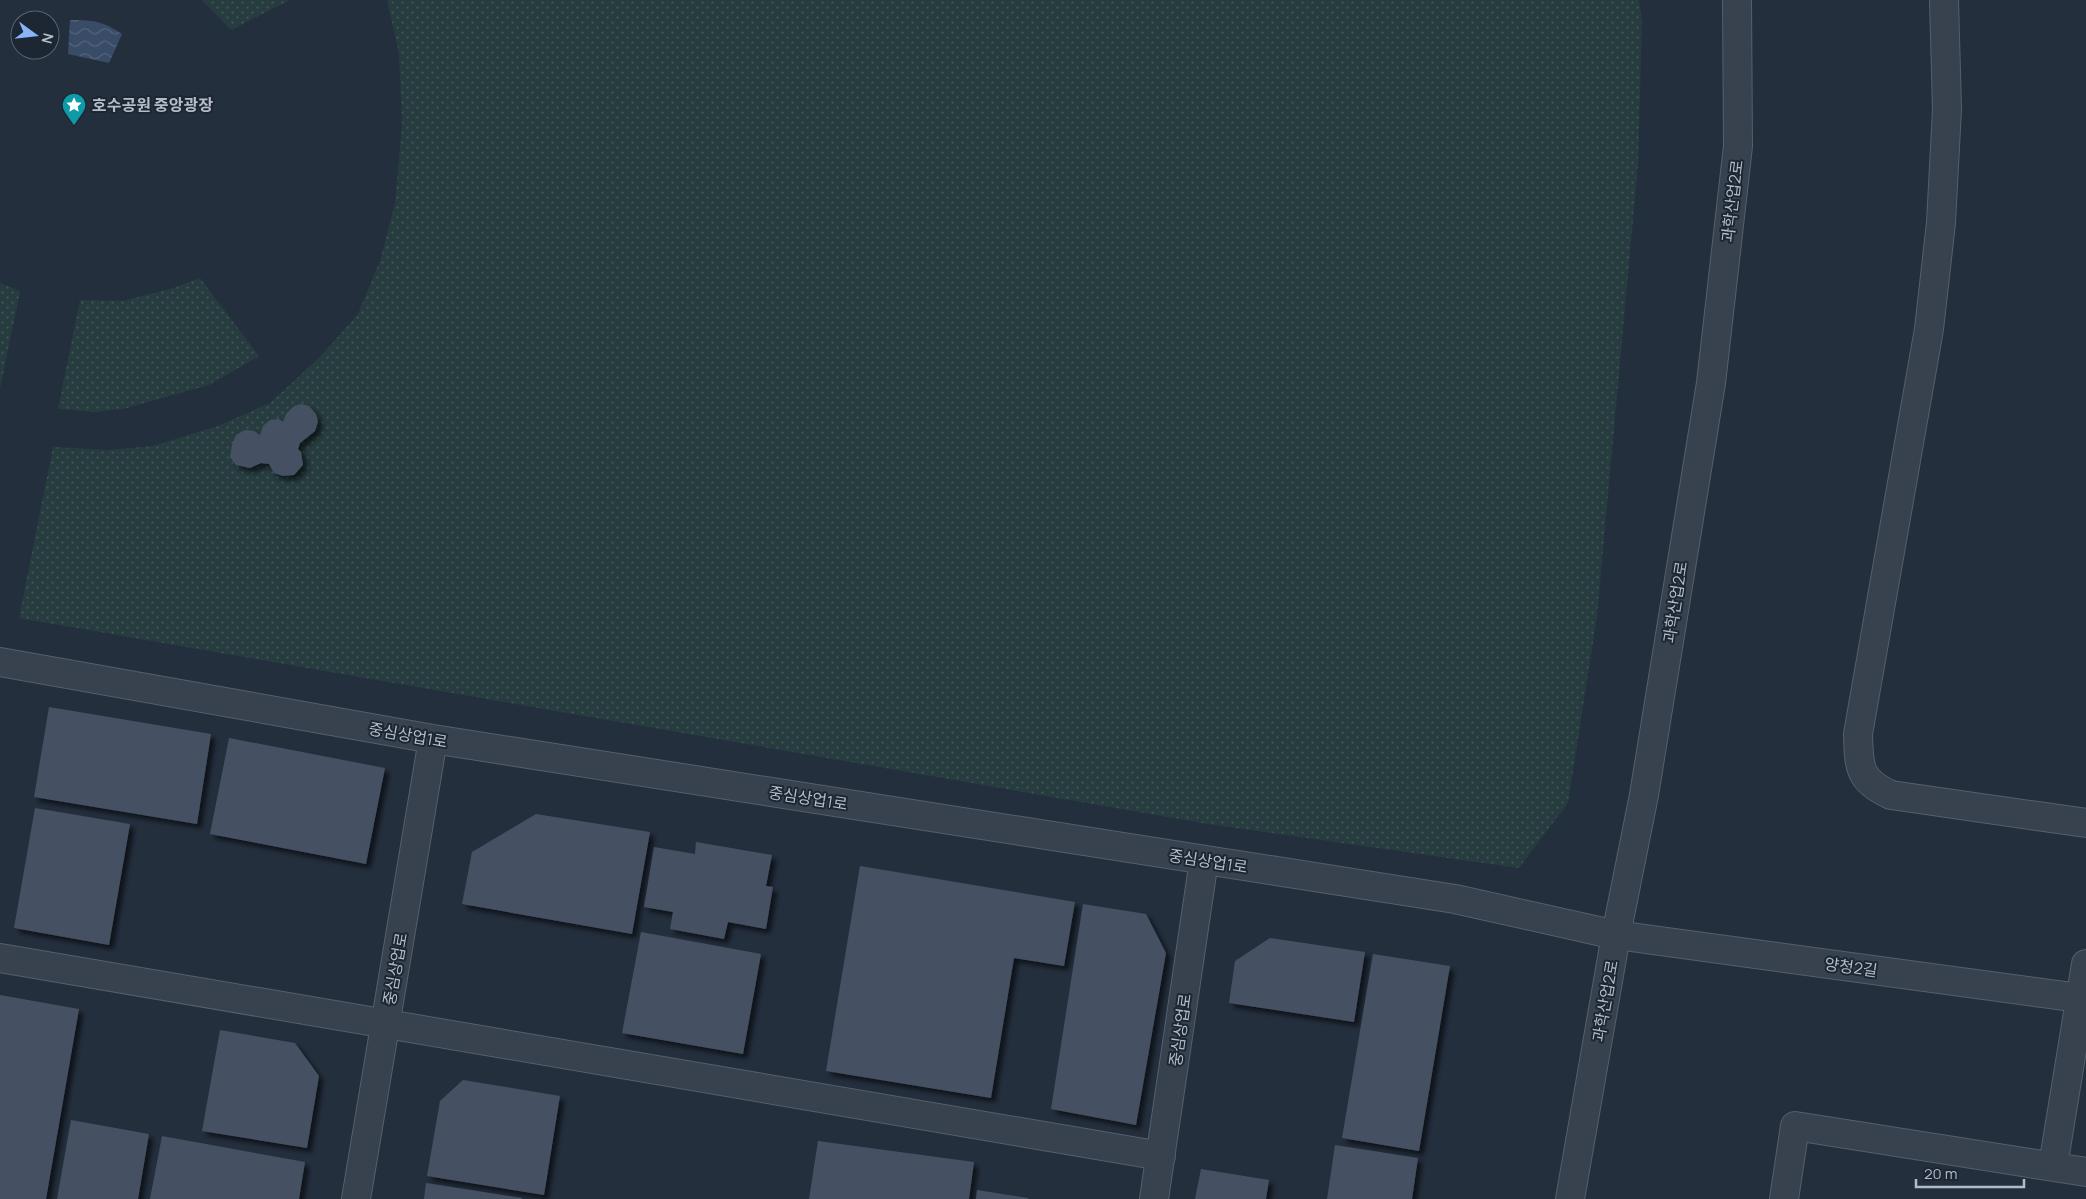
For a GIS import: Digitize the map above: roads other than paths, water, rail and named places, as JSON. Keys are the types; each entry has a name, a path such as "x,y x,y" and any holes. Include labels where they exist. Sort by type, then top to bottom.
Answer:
{"street":[{"name":"과학산업2로","path":"1570,1199 1616,935 1644,795 1711,383 1738,146 1737,0"},
{"path":"1944,0 1947,109 1941,223 1929,329 1858,734 1859,759 1865,777 1875,788 1891,795 2086,823"},
{"name":"중심상업1로","path":"0,662 433,739 1455,899 1616,935"},
{"name":"중심상업로","path":"356,1199 433,739"},
{"name":"중심상업로","path":"1154,1199 1204,860"},
{"name":"양청2길","path":"1616,935 2083,999"},
{"path":"0,958 1161,1156"},
{"path":"2053,1166 2083,999 2086,964"},
{"path":"1784,1199 1795,1126 2086,1172"}],"water":[{"path":"70,20 97,22 109,26 122,34 109,63 68,54"}],"place":[{"name":"호수공원 중앙광장","path":"74,126"}]}
